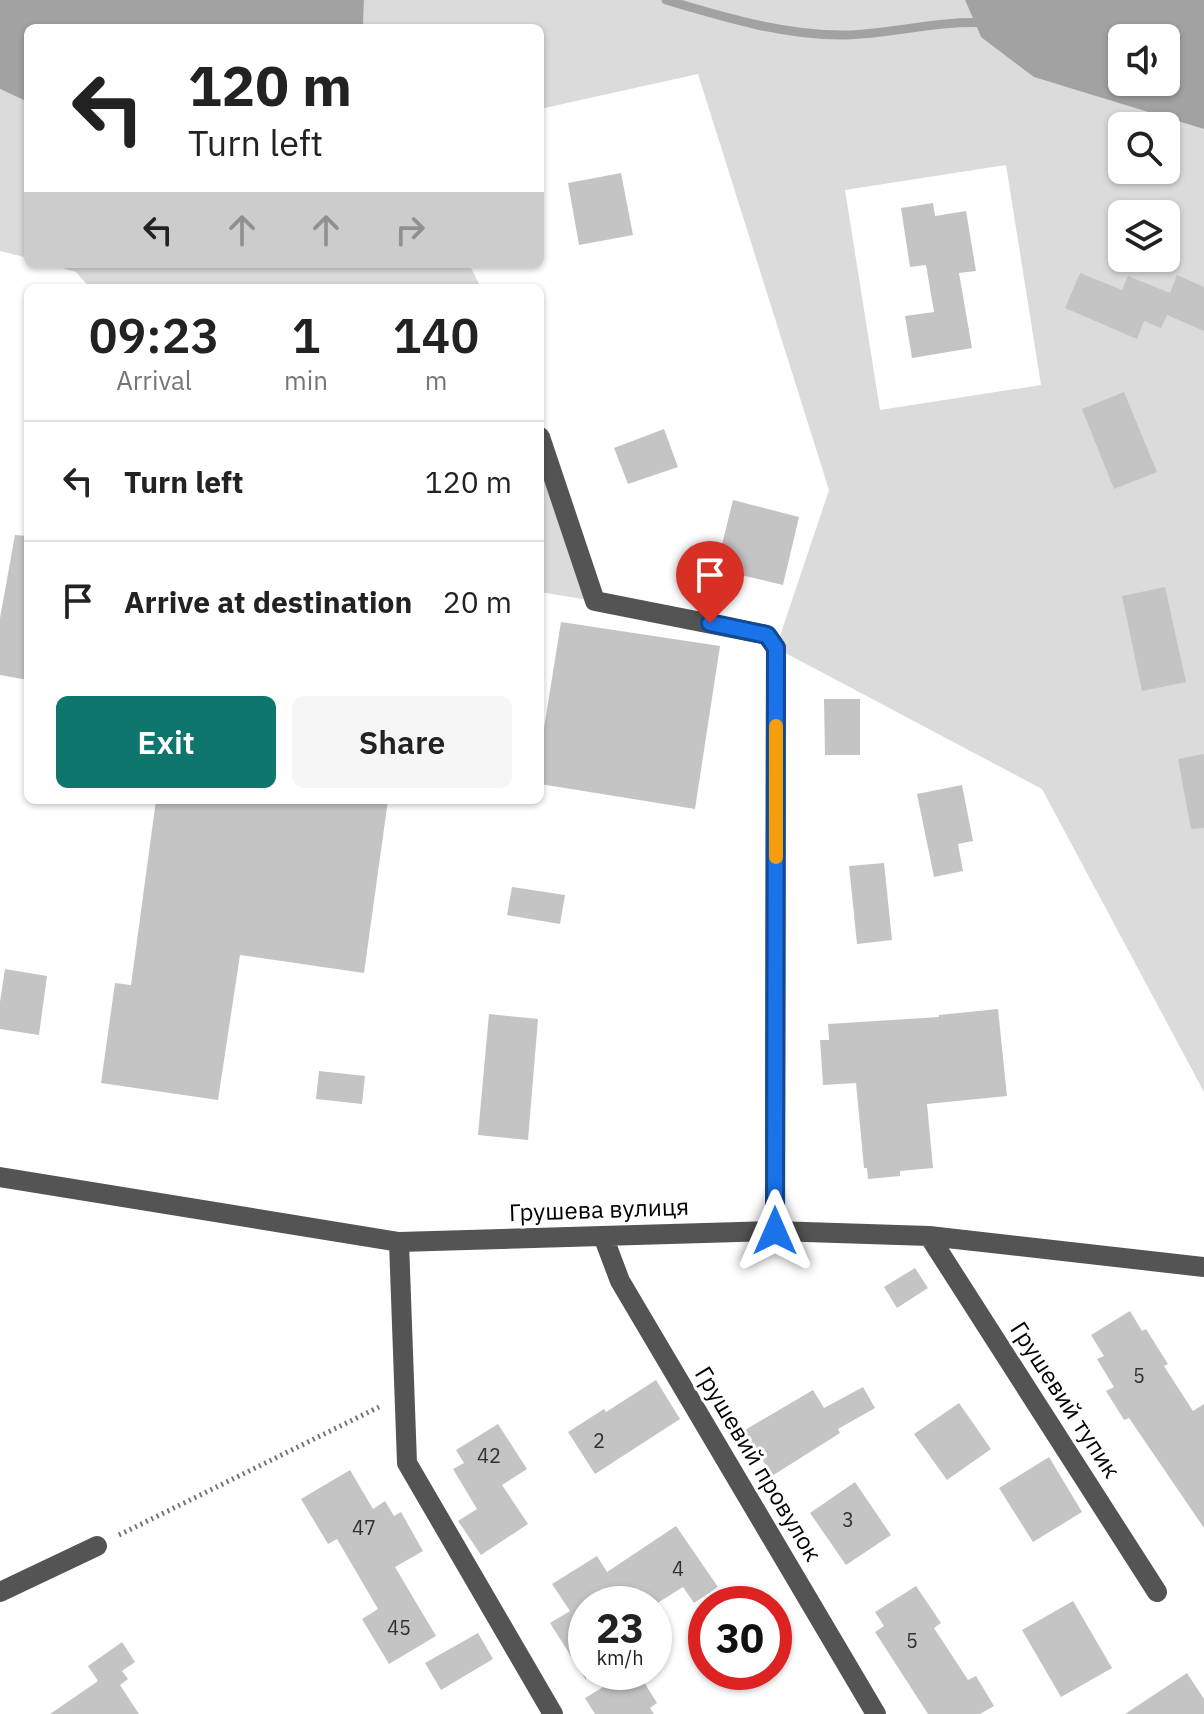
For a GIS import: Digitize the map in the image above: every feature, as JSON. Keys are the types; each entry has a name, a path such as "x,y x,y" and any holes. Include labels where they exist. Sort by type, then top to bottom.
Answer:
{"street":[{"path":"544,449 595,601 767,635 776,648 775,1231"},
{"name":"Грушева вулиця","path":"0,1177 399,1242 775,1231 929,1236 1204,1267"},
{"name":"Грушевий провулок","path":"603,1236 620,1281 876,1714"},
{"name":"Грушевий тупик","path":"929,1236 1157,1592"},
{"path":"399,1242 407,1463 553,1714"},
{"path":"0,1592 97,1546"}],"path":[{"path":"97,1546 406,1394"}],"shaded area":[{"path":"0,0 364,0 363,24 24,24 24,100 0,89"},
{"path":"364,0 965,0 981,37 1108,89 1108,96 1124,96 1163,112 1108,112 1108,184 1180,184 1180,119 1204,129 1204,1092 1042,789 776,648 829,490 698,74 544,108 544,24 363,24","holes":["1006,165 1041,385 880,410 845,190"]},
{"path":"965,0 1204,0 1204,129 1180,122 1180,112 1148,112 1034,77 981,37"},
{"path":"0,89 24,100 24,257 0,251"},
{"path":"62,268 471,268 479,284 86,284 76,272"},
{"path":"544,449 595,601 544,593"}],"building":[{"path":"621,173 633,235 579,245 568,183"},
{"path":"933,203 935,216 966,211 976,271 959,273 972,348 912,358 905,316 934,312 926,265 910,267 901,208"},
{"path":"1080,273 1122,290 1128,276 1170,293 1177,275 1204,287 1204,331 1167,315 1161,328 1144,321 1137,339 1065,308"},
{"path":"1124,392 1157,472 1114,489 1082,409"},
{"path":"664,429 678,467 628,484 614,448"},
{"path":"733,500 799,517 783,585 716,569"},
{"path":"15,535 24,536 24,679 0,675 0,618"},
{"path":"1165,587 1186,682 1142,691 1122,596"},
{"path":"561,622 720,646 695,809 544,785 544,728"},
{"path":"824,699 860,699 860,755 825,755"},
{"path":"1204,754 1204,828 1191,829 1178,759"},
{"path":"962,785 973,841 958,844 963,871 934,877 917,794"},
{"path":"155,804 387,804 364,973 240,955 218,1100 101,1083 115,983 131,985"},
{"path":"884,863 892,940 857,944 849,866"},
{"path":"512,887 565,895 560,924 507,915"},
{"path":"5,969 47,976 39,1035 0,1029"},
{"path":"998,1009 1007,1096 927,1104 933,1168 900,1171 900,1176 868,1179 867,1168 864,1168 856,1083 823,1085 820,1040 829,1040 828,1024 939,1017"},
{"path":"489,1014 538,1019 528,1140 478,1135"},
{"path":"319,1071 365,1076 362,1104 316,1099"},
{"path":"915,1268 928,1288 897,1308 884,1287"},
{"path":"1130,1311 1142,1331 1146,1329 1168,1364 1164,1366 1193,1411 1204,1404 1204,1528 1129,1418 1124,1420 1106,1391 1114,1387 1097,1359 1104,1356 1091,1335"},
{"path":"656,1380 680,1419 595,1474 568,1432"},
{"path":"863,1387 875,1408 838,1429 840,1433 772,1476 745,1430 813,1390 824,1408"},
{"path":"959,1403 991,1449 947,1480 914,1434"},
{"path":"498,1424 527,1469 502,1485 528,1524 481,1555 458,1521 477,1509 453,1469 464,1463 456,1450"},
{"path":"1049,1457 1082,1512 1033,1542 999,1488"},
{"path":"350,1470 373,1509 385,1501 394,1516 401,1512 423,1551 395,1567 436,1636 389,1664 362,1619 378,1609 337,1539 328,1544 301,1499"},
{"path":"855,1482 891,1535 846,1565 810,1513"},
{"path":"676,1526 717,1586 688,1586 688,1594 683,1587 672,1594 672,1586 568,1586 568,1608 552,1584 597,1556 607,1572"},
{"path":"916,1586 941,1623 934,1628 968,1680 976,1676 994,1706 980,1714 928,1714 875,1632 884,1626 875,1612"},
{"path":"1073,1601 1112,1668 1061,1697 1022,1630"},
{"path":"568,1612 568,1652 550,1623"},
{"path":"478,1633 493,1659 441,1690 425,1663"},
{"path":"122,1642 135,1662 122,1671 128,1679 120,1685 139,1714 50,1714 98,1681 88,1666"},
{"path":"1187,1673 1204,1699 1204,1714 1125,1714"},
{"path":"598,1690 649,1690 657,1703 650,1708 654,1714 595,1714 585,1698"}],"waterway":[{"path":"666,0 754,24 823,34 863,34 951,23 986,23"}],"slow traffic":[{"path":"776,726 776,857"}],"route":[{"path":"710,623 767,635 776,648 775,1231"}]}
